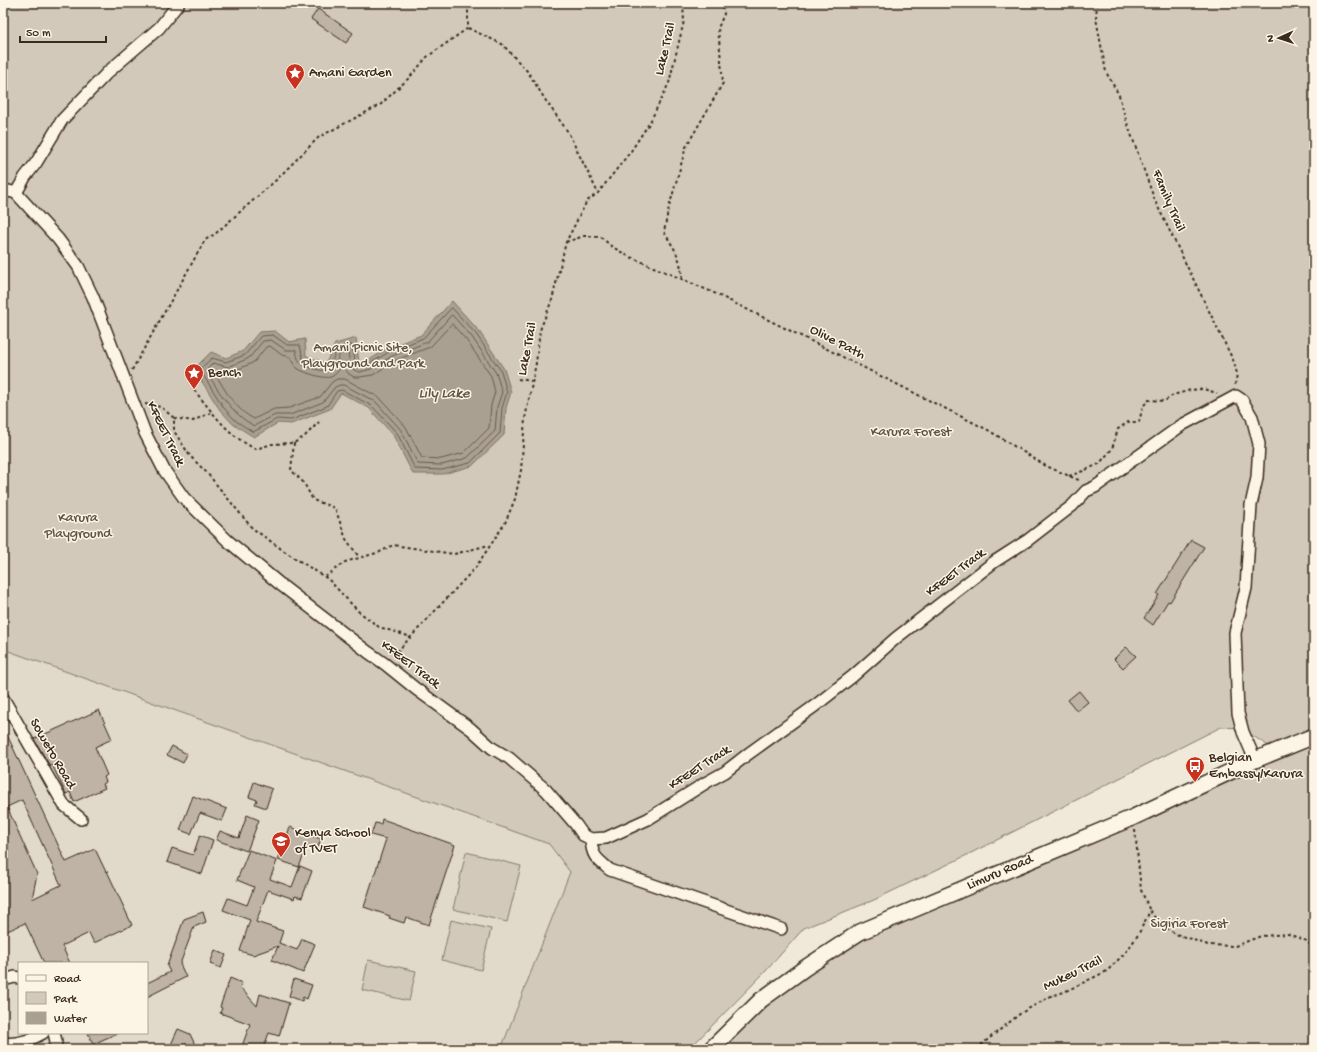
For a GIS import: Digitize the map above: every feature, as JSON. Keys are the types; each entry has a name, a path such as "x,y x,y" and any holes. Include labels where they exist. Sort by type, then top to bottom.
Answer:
{"main road":[{"name":"Limuru Road","path":"711,1049 761,1000 805,968 860,932 1134,817 1255,760 1314,736"}],"street":[{"path":"3,191 5,190 16,193 24,177 36,163 62,120 108,72 159,28 179,3"},
{"name":"KFEET Track","path":"16,193 58,239 78,266 93,298 145,433 164,470 184,498 228,541 275,580 471,730 492,748 509,758 546,790 583,835 591,839 606,838 648,819 725,772 816,705 853,676 896,638 994,562 1028,540 1072,506 1086,491 1095,488 1182,425 1236,396 1242,400"},
{"path":"1242,400 1252,417 1259,444 1257,478 1251,505 1246,588 1236,633 1238,713 1243,732 1255,760"},
{"name":"Soweto Road","path":"3,698 64,805 81,820"},
{"path":"591,839 592,851 597,859 610,870 781,929"},
{"path":"3,980 18,978"},
{"path":"3,1043 27,1041 41,1034"},
{"path":"54,1034 56,1041 55,1049"}],"path":[{"path":"468,3 468,28"},
{"name":"Lake Trail","path":"385,664 476,567 505,523 515,499 521,470 525,419 536,363 540,330 552,300 566,242 587,201 598,193 631,151 650,122 669,83 684,21 683,3"},
{"path":"682,279 681,267 677,253 664,232 668,211 686,147 723,83 718,28 724,14 723,3"},
{"name":"Family Trail","path":"1097,3 1096,18 1106,72 1120,95 1126,120 1154,201 1234,362 1236,374 1235,388 1242,400"},
{"path":"468,28 502,44 528,72 568,132 598,193"},
{"path":"125,379 132,372 205,240 215,234 275,181 320,137 380,105 410,77 426,57 468,28"},
{"name":"Olive Path","path":"566,242 584,236 601,237 610,246 628,256 712,292 988,430 1046,466 1095,488"},
{"path":"518,379 532,381"},
{"path":"1069,476 1099,464 1112,449 1118,428 1128,422 1139,422 1143,406 1149,400 1165,401 1173,395 1181,392 1203,389 1219,394"},
{"path":"194,390 228,431 243,443 256,449 272,444 294,443 305,436 319,422"},
{"path":"134,403 162,407 174,418 193,422 212,412"},
{"path":"174,418 174,431 190,456 207,473 252,528 287,553 325,577 358,611 378,627 411,637"},
{"path":"294,443 291,470 304,483 313,500 335,508 346,539 359,557"},
{"path":"325,577 345,562 380,552 393,545 454,554 490,545"},
{"path":"1134,817 1141,890 1150,911 1159,922 1176,934 1208,945 1236,946 1261,936 1288,934 1307,941 1314,949"},
{"name":"Mukeu Trail","path":"976,1049 1021,1013 1050,996 1064,992 1106,971 1126,952 1138,935 1150,911"}],"shaded area":[{"name":"Kenya School of TVET","path":"3,649 549,844 570,872 501,1049 3,1049"}],"green space":[{"name":"Karura Forest","path":"3,3 1314,3 1314,727 1273,749 1247,732 1238,728 1221,727 961,858 874,900 804,928 765,972 689,1049 501,1049 570,872 549,844 3,649"},
{"name":"Sigiria Forest","path":"1314,731 1314,1049 714,1049 812,961"},
{"path":"466,852 521,866 507,922 453,909"},
{"path":"451,920 491,929 481,970 442,960"},
{"path":"368,960 416,971 409,1001 362,990"}],"water":[{"name":"Lily Lake","path":"452,301 479,331 504,369 511,392 506,408 504,435 472,466 443,474 413,474 393,435 369,408 341,393 330,409 291,424 278,423 254,437 233,424 220,410 194,369 211,352 226,358 243,351 259,332 275,331 289,342 305,339 306,356 326,363 335,344 356,338 359,363 368,361 388,348 421,335"}],"building":[{"path":"318,9 353,33 346,43 311,19"},
{"path":"1191,540 1204,547 1170,602 1168,601 1153,625 1144,618 1159,595 1157,594"},
{"path":"1126,647 1136,656 1123,668 1114,659"},
{"path":"1079,691 1088,702 1077,711 1068,700"},
{"path":"99,710 112,739 95,747 107,775 104,777 106,782 103,784 105,788 74,802 70,792 66,794 52,765 50,766 34,739"},
{"path":"3,726 66,862 95,849 132,925 94,943 89,933 62,946 70,962 44,962 25,923 3,933","holes":["22,800 61,885 32,899 37,874 7,807"]},
{"path":"172,746 187,754 183,763 167,755"},
{"path":"254,782 272,789 266,808 255,804 257,800 249,797"},
{"path":"193,796 227,809 222,821 200,813 191,834 180,830"},
{"path":"247,815 259,820 247,851 216,840 220,831 239,838"},
{"path":"382,819 455,845 429,925 406,917 404,923 389,918 390,916 364,907 386,839 371,835 375,823 381,824"},
{"path":"290,827 321,839 317,850 307,847 299,867 278,860"},
{"path":"200,835 213,840 202,874 167,862 172,848 193,855"},
{"path":"249,850 277,861 270,879 292,887 300,866 312,871 302,898 295,896 294,899 268,890 256,922 283,931 279,943 297,950 302,939 315,944 303,973 272,960 278,946 253,955 240,951 250,920 223,910 228,898 247,905 254,887 237,880"},
{"path":"203,912 206,922 194,927 180,964 186,977 148,996 148,983 170,972 167,966 184,919"},
{"path":"215,950 226,955 221,968 210,964"},
{"path":"230,978 242,983 240,987 257,1006 260,994 289,1003 279,1036 269,1033 263,1049 241,1049 250,1024 220,1013 222,1008 220,1007"},
{"path":"294,979 312,985 307,999 303,997 302,1001 289,996"},
{"path":"178,1029 190,1034 197,1049 185,1044 183,1049 169,1049"},
{"path":"88,1034 116,1034 93,1044"}],"place":[{"name":"Amani Garden","path":"295,90"},
{"name":"Bench","path":"194,390"},
{"name":"Belgian Embassy/Karura","path":"1195,783"},
{"name":"Kenya School of TVET","path":"281,858"}],"park label":[{"name":"Amani Picnic Site, Playground and Park","path":"363,356"},
{"name":"Karura Playground","path":"78,526"}]}
